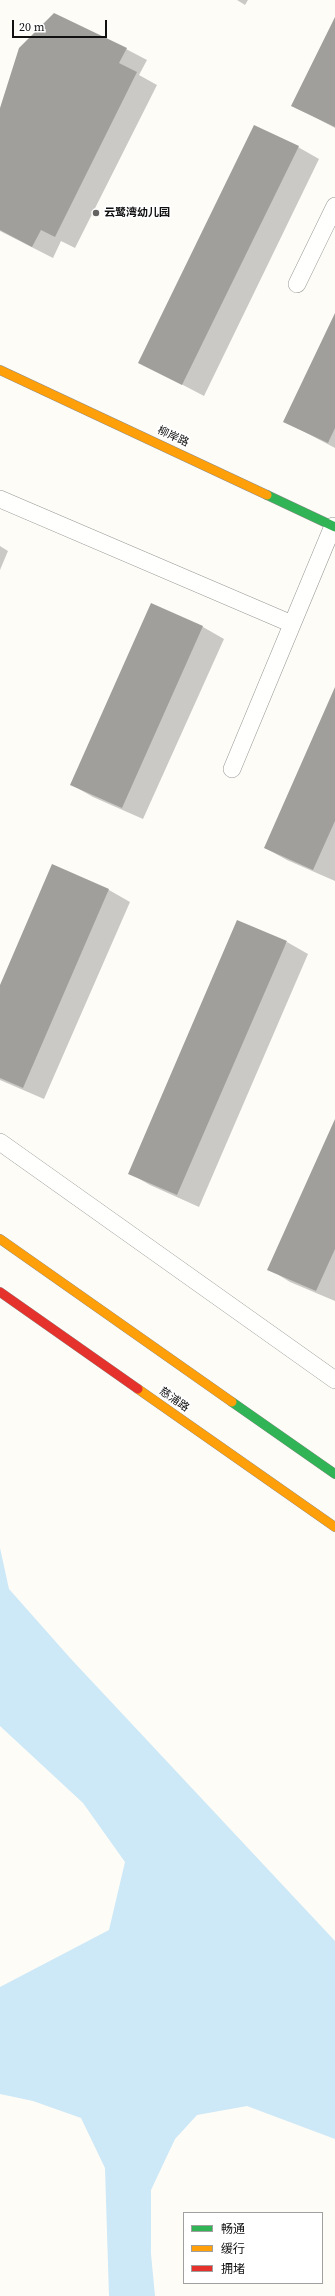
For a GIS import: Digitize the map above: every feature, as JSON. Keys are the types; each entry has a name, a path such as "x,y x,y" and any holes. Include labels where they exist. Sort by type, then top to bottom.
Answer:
{"street":[{"name":"柳岸路","path":"0,370 334,526"},
{"path":"0,1239 335,1474"},
{"name":"慈浦路","path":"0,1292 335,1527"}],"lane":[{"path":"298,284 335,206"},
{"path":"0,499 292,624"},
{"path":"232,769 334,526"},
{"path":"0,1142 335,1380"}],"water":[{"path":"0,1548 9,1589 71,1659 335,1941 335,2139 247,2106 197,2115 175,2139 151,2190 151,2254 155,2296 109,2296 105,2168 81,2118 33,2101 0,2094 0,1987 109,1930 125,1862 83,1803 0,1726"}],"building":[{"path":"54,13 127,48 119,63 137,72 55,237 41,230 32,247 0,230 0,108 19,48"},
{"path":"335,17 335,127 291,106"},
{"path":"254,125 299,146 182,385 138,363"},
{"path":"335,313 335,428 328,443 283,422"},
{"path":"151,603 203,626 122,808 70,785"},
{"path":"335,687 335,821 313,870 264,848"},
{"path":"52,864 109,889 23,1088 0,1078 0,985"},
{"path":"237,920 287,941 177,1195 128,1174"},
{"path":"335,1119 335,1249 316,1291 267,1270"}],"traffic: fast":[{"path":"267,495 335,527"},
{"path":"232,1402 335,1474"}],"traffic: slow":[{"path":"0,370 267,495"},
{"path":"0,1239 232,1402"},
{"path":"138,1389 335,1527"}],"traffic: jam":[{"path":"0,1292 138,1389"}],"place":[{"name":"云鹭湾幼儿园","path":"96,213"}]}
